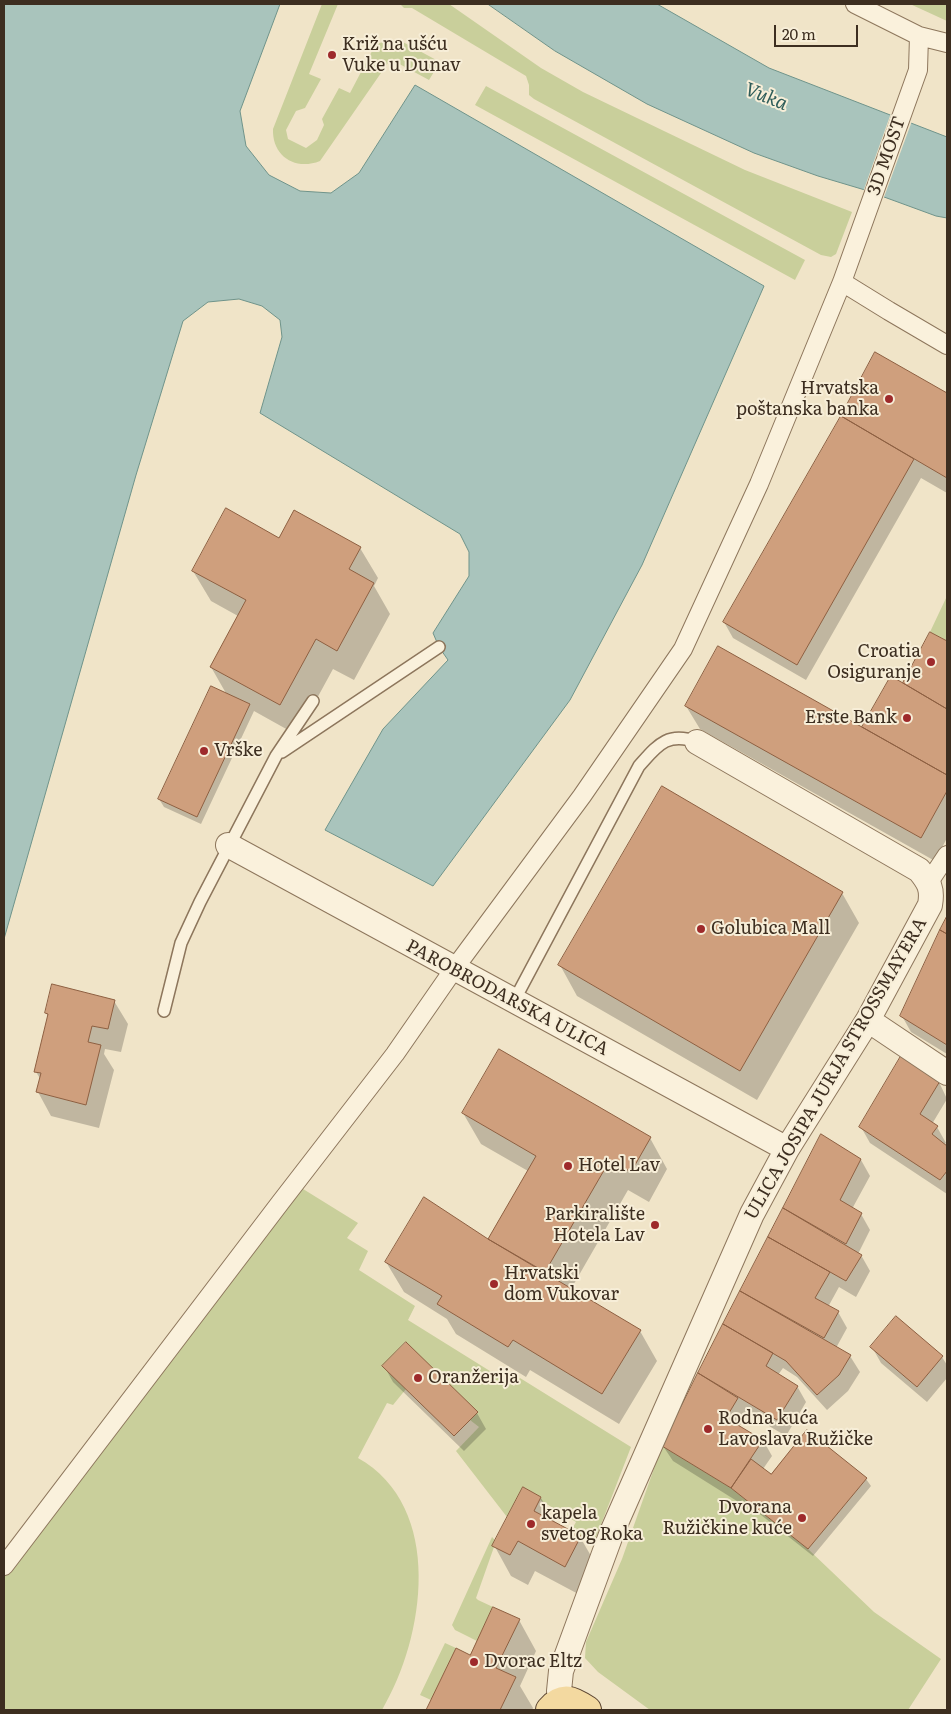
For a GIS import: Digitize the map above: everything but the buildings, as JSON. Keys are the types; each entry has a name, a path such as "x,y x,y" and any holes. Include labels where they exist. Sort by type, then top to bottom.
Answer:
{"main road":[{"path":"556,1705 569,1701 587,1710"}],"street":[{"path":"855,4 919,36 947,43"},
{"name":"3D MOST","path":"4,1566 396,1054 454,969 582,796 683,649 759,484 842,282 918,70 919,36"},
{"path":"842,282 947,345"},
{"path":"697,742 918,870 929,882 947,855"},
{"name":"PAROBRODARSKA ULICA","path":"228,845 787,1149"},
{"name":"ULICA JOSIPA JURJA STROSSMAYERA","path":"556,1705 561,1671 612,1532 752,1214 787,1149 868,1020 930,905 932,894 929,882"},
{"path":"868,1020 947,1073"}],"lane":[{"path":"276,756 439,647"},
{"path":"164,1011 181,943 228,845 276,756 313,701"},
{"path":"514,1001 639,766 656,747 671,739 684,737 697,742"}],"green space":[{"path":"322,4 338,4 309,74 321,79 305,108 296,111 286,130 288,139 306,148 317,140 324,125 322,119 339,88 350,93 376,45 384,41 401,41 440,62 429,80 390,60 320,161 302,164 287,159 281,154 276,147 273,129"},
{"path":"400,4 449,4 541,68 583,92 745,170 852,212 836,254 831,257 821,255 534,99 529,95 529,85 526,76 412,8 404,8"},
{"path":"910,4 947,4 947,21"},
{"path":"486,86 805,260 795,280 475,105"},
{"path":"947,596 947,641 930,632"},
{"path":"295,1184 358,1223 347,1238 368,1251 359,1270 415,1306 408,1320 514,1386 520,1378 631,1447 595,1540 571,1531 576,1522 540,1500 541,1497 523,1487 507,1517 456,1451 479,1427 470,1420 477,1412 405,1342 383,1366 406,1389 393,1405 387,1403 358,1458 386,1480 404,1508 415,1540 419,1575 416,1612 409,1647 397,1681 382,1710 4,1710 4,1566"},
{"path":"662,1446 731,1488 808,1549 874,1612 941,1659 908,1710 650,1710 598,1672 585,1658 586,1642 622,1559"},
{"path":"492,1537 495,1540 494,1547 476,1598 493,1607 477,1641 455,1630 452,1625"},
{"path":"445,1643 456,1648 431,1700 420,1695"}],"water":[{"path":"4,4 280,4 240,111 246,146 269,175 300,191 331,193 359,173 415,85 764,286 642,565 570,700 433,886 325,830 383,729 448,660 439,647 433,633 469,576 469,552 460,534 260,413 282,337 280,320 262,306 239,299 208,302 183,321 136,475 4,939"},
{"name":"Vuka","path":"488,4 657,4 769,68 947,137 947,218 936,216 754,153 647,104 555,51"}],"pier":[{"path":"891,113 912,121 883,200 863,192"}],"place":[{"name":"Križ na ušću Vuke u Dunav","path":"332,55"},
{"name":"Hrvatska poštanska banka","path":"889,399"},
{"name":"Croatia Osiguranje","path":"931,662"},
{"name":"Erste Bank","path":"907,718"},
{"name":"Vrške","path":"204,751"},
{"name":"Golubica Mall","path":"701,929"},
{"name":"Hotel Lav","path":"568,1166"},
{"name":"Parkiralište Hotela Lav","path":"655,1225"},
{"name":"Hrvatski dom Vukovar","path":"494,1284"},
{"name":"Oranžerija","path":"418,1378"},
{"name":"Rodna kuća Lavoslava Ružičke","path":"708,1429"},
{"name":"Dvorana Ružičkine kuće","path":"802,1518"},
{"name":"kapela svetog Roka","path":"531,1524"},
{"name":"Dvorac Eltz","path":"474,1662"}]}
